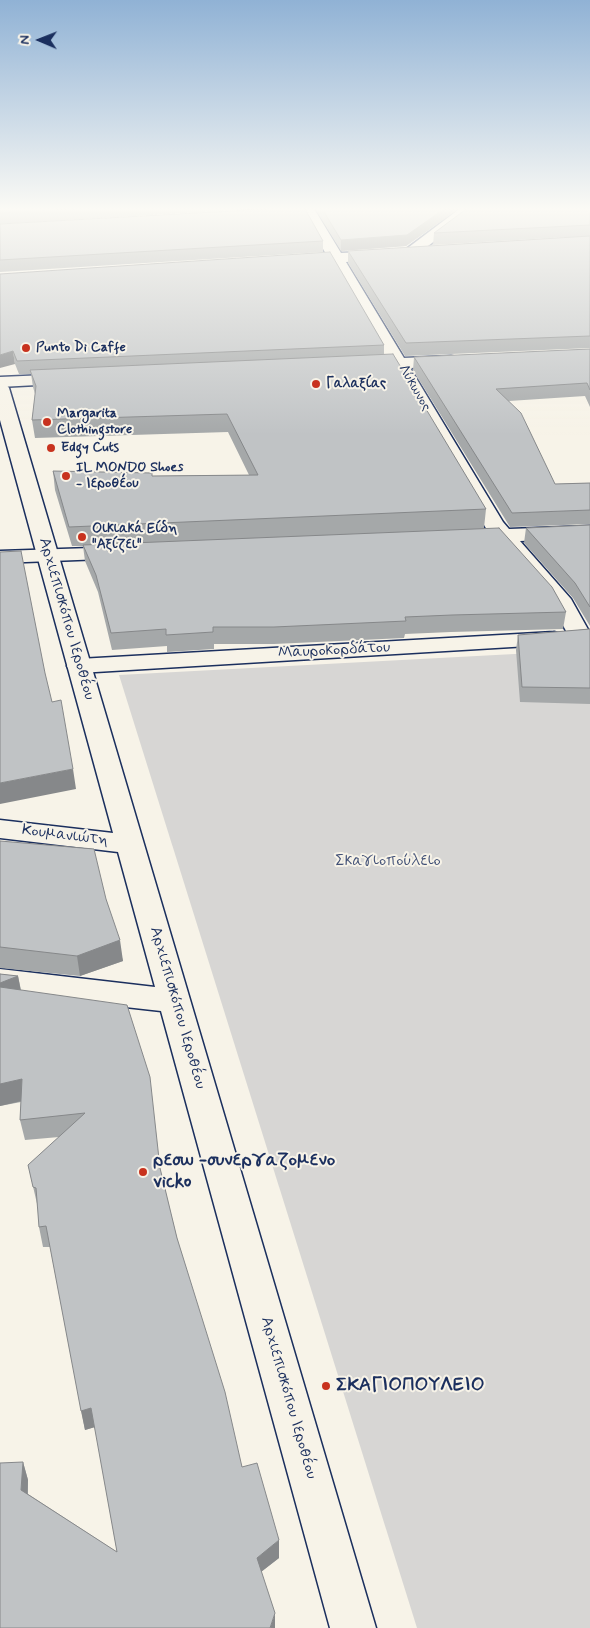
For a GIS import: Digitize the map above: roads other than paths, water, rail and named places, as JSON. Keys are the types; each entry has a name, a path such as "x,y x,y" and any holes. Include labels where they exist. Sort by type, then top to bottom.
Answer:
{"street":[{"name":"Λύκωνος","path":"352,283 502,536 560,598 585,637"},
{"path":"350,366 466,360"},
{"path":"0,382 90,378"},
{"name":"Αρχιεπισκόπου Ιεροθέου","path":"0,388 353,1628"},
{"path":"453,538 590,532"},
{"path":"0,557 137,552"},
{"name":"Μαυροκορδάτου","path":"79,666 585,637"},
{"name":"Κουμανιώτη","path":"0,829 130,844"},
{"path":"0,981 175,1001"}],"place":[{"name":"Punto Di Caffe","path":"26,348"},
{"name":"Γαλαξίας","path":"316,384"},
{"name":"Margarita Clothingstore","path":"47,422"},
{"name":"Edgy Cuts","path":"51,448"},
{"name":"IL MONDO Shoes - Ιεροθέου","path":"66,476"},
{"name":"Οικιακά Είδη \"Αξίζει\"","path":"82,537"},
{"name":"ρεσω -συνεργαζομενο vicko","path":"143,1172"},
{"name":"ΣΚΑΓΙΟΠΟΥΛΕΙΟ","path":"326,1386"}],"park label":[{"name":"Σκαγιοπούλειο","path":"388,862"}]}
